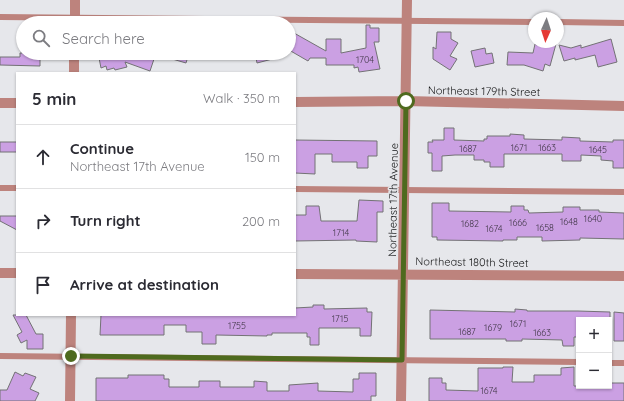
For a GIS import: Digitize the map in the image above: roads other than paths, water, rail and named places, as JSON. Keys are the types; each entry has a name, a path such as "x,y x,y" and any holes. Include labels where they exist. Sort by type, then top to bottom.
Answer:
{"street":[{"path":"75,0 75,16"},
{"name":"Northeast 17th Avenue","path":"401,401 407,0"},
{"path":"74,60 74,72"},
{"name":"Northeast 179th Street","path":"296,102 406,101 624,106"},
{"path":"0,103 16,103"},
{"path":"0,273 16,273"},
{"name":"Northeast 180th Street","path":"296,274 624,276"},
{"path":"70,401 71,316"}],"lane":[{"path":"0,17 16,18"},
{"path":"296,20 528,22"},
{"path":"564,22 624,23"},
{"path":"0,188 16,188"},
{"path":"296,189 624,192"},
{"path":"0,356 576,362"},
{"path":"612,363 624,363"}]}
